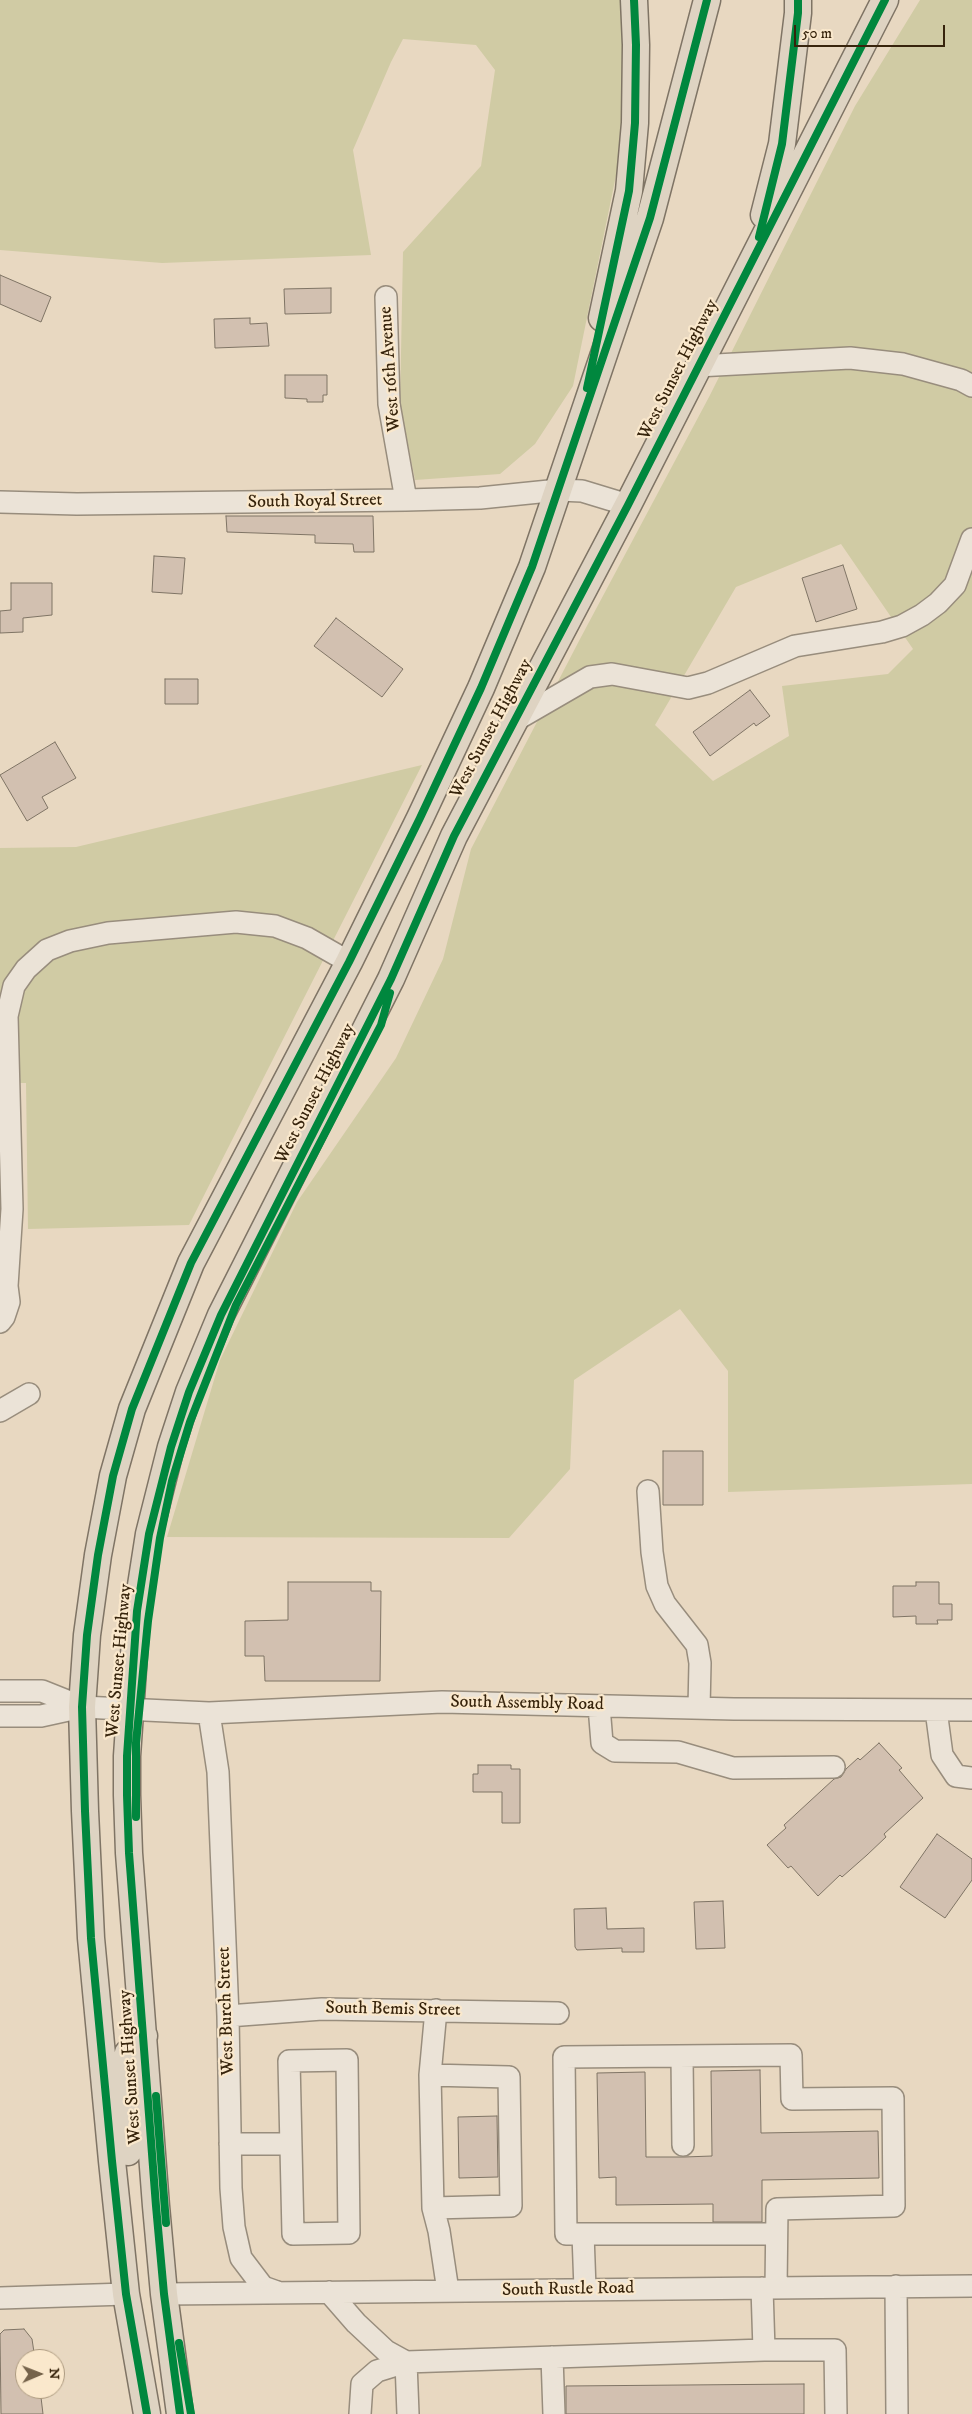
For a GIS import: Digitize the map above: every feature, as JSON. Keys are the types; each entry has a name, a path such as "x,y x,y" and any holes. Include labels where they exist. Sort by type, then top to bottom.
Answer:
{"main road":[{"path":"573,449 629,191 635,123 636,45 634,0"},
{"name":"West Sunset Highway","path":"147,2414 126,2294 91,1938 82,1707 87,1635 98,1555 113,1476 132,1409 191,1263 349,962 481,688 532,566 650,218 707,0"},
{"path":"753,259 782,144 798,0"},
{"name":"West Sunset Highway","path":"180,2414 164,2294 129,1853 127,1756 137,1611 150,1534 168,1455 189,1392 237,1282 391,980 454,836 628,505 697,366 868,38 885,0"},
{"path":"144,2036 128,2053 124,2069 134,2256 126,2294 136,2299 140,2310 155,2404 161,2414"}],"street":[{"name":"West 16th Avenue","path":"386,297 389,404 406,500"},
{"path":"697,366 850,358 903,364 961,380 972,386"},
{"name":"South Royal Street","path":"0,502 77,504 406,500 480,498 559,490 582,491 628,505"},
{"path":"514,721 590,677 612,674 688,688 708,683 794,646 882,632 902,626 938,603 955,585 972,539"},
{"path":"0,1322 4,1317 9,1302 7,1286 12,1209 7,1016 14,986 26,969 47,950 70,941 108,933 236,922 275,926 307,938 349,962"},
{"path":"0,1411 29,1394"},
{"path":"648,1491 652,1552 657,1586 665,1604 697,1645 700,1663 699,1708"},
{"name":"South Assembly Road","path":"0,1691 42,1692 82,1707"},
{"name":"South Assembly Road","path":"0,1716 42,1716 82,1707 209,1713 442,1702 699,1708 972,1710"},
{"path":"599,1706 602,1743 615,1751 678,1752 733,1768 834,1767"},
{"path":"936,1710 942,1755 956,1776 972,1778"},
{"name":"West Burch Street","path":"209,1713 218,1772 228,2016 232,2208 241,2258 263,2286 277,2292"},
{"name":"South Bemis Street","path":"228,2016 322,2009 558,2014"},
{"path":"436,2010 430,2075 433,2208 439,2231 448,2291"},
{"path":"764,2350 776,2234 777,2209 894,2206 893,2098 792,2099 791,2055 564,2057 566,2234 776,2234"},
{"path":"682,2057 683,2145"},
{"path":"347,2060 349,2233 293,2234 290,2144 289,2061 347,2060"},
{"path":"430,2075 509,2077 511,2206 433,2208"},
{"path":"230,2144 290,2144"},
{"path":"583,2234 585,2289"},
{"path":"896,2286 897,2414"},
{"name":"South Rustle Road","path":"164,2294 972,2286"},
{"path":"329,2292 356,2323 386,2351 406,2362"},
{"path":"0,2298 126,2294"},
{"path":"360,2414 362,2384 368,2377 377,2371 406,2362 764,2350 835,2350 836,2414"},
{"path":"552,2357 554,2414"},
{"path":"406,2362 408,2414"}],"shaded area":[{"path":"0,0 621,0 623,21 621,151 573,386 535,444 500,474 415,480 400,404 403,252 481,166 495,70 476,45 403,39 391,62 353,150 371,255 162,263 0,250"},
{"path":"920,0 972,0 972,1484 728,1492 728,1371 680,1309 574,1380 570,1469 509,1538 167,1537 220,1360 297,1202 396,1058 443,959 471,849 709,397 855,106","holes":["841,544 913,649 888,674 782,686 789,736 713,781 655,725 736,587"]},
{"path":"422,765 189,1225 28,1229 26,1083 0,1083 0,848 76,847"}],"building":[{"path":"0,275 51,297 41,322 0,304"},
{"path":"331,288 331,313 285,314 284,289"},
{"path":"250,318 250,324 267,323 269,346 215,348 214,319"},
{"path":"285,375 327,375 327,395 323,395 323,402 307,402 307,399 285,398"},
{"path":"226,516 373,516 374,552 354,552 353,544 315,543 315,535 227,532"},
{"path":"154,556 185,558 182,594 152,592"},
{"path":"843,565 857,609 816,622 802,578"},
{"path":"11,583 52,583 52,615 23,618 23,632 0,633 0,611 11,610"},
{"path":"336,618 403,669 382,697 314,646"},
{"path":"165,679 198,679 198,704 165,704"},
{"path":"750,690 770,716 756,726 754,723 710,756 693,732"},
{"path":"55,742 76,778 42,797 48,808 27,821 0,775"},
{"path":"663,1451 703,1451 703,1505 663,1505"},
{"path":"288,1582 371,1582 371,1591 381,1591 380,1681 265,1681 264,1656 245,1656 245,1621 288,1620"},
{"path":"916,1582 939,1582 939,1604 952,1604 952,1620 937,1620 938,1624 916,1624 916,1616 893,1617 893,1586 916,1586"},
{"path":"879,1743 902,1768 899,1770 923,1798 884,1834 886,1837 867,1855 842,1877 840,1875 818,1896 791,1866 788,1868 767,1845 786,1828 784,1825 834,1779 841,1777 846,1769 858,1758 860,1760"},
{"path":"478,1765 511,1765 511,1769 520,1769 520,1823 502,1823 502,1792 473,1792 473,1774 478,1774"},
{"path":"937,1834 972,1859 972,1880 945,1918 900,1887"},
{"path":"723,1901 725,1948 696,1949 694,1902"},
{"path":"606,1908 607,1929 644,1928 644,1952 622,1952 622,1948 577,1950 575,1947 574,1909"},
{"path":"760,2070 761,2133 878,2131 879,2178 762,2180 762,2222 713,2222 713,2204 616,2205 616,2177 599,2178 597,2073 645,2072 646,2157 684,2157 712,2156 711,2071"},
{"path":"497,2116 498,2177 459,2178 458,2117"},
{"path":"24,2329 32,2339 34,2349 15,2349 15,2399 41,2399 43,2414 1,2414 0,2334 4,2330"},
{"path":"804,2384 804,2414 566,2414 566,2386"}],"cycle path":[{"path":"587,388 629,191 635,123 636,45 634,0"},
{"path":"147,2414 126,2294 112,2161 91,1938 85,1811 82,1707 87,1635 98,1555 113,1476 132,1409 191,1263 349,962 420,818 481,688 532,567 650,218 707,0"},
{"path":"759,237 782,144 798,0"},
{"path":"180,2414 164,2294 156,2206 129,1853 127,1795 127,1756 137,1611 149,1534 171,1447 189,1392 221,1315 391,979 454,836 628,505 885,0"},
{"path":"136,1817 136,1743 148,1621 160,1538 172,1481 190,1422 236,1305 381,1025 390,993"},
{"path":"156,2096 166,2223"},
{"path":"179,2343 191,2414"}]}
